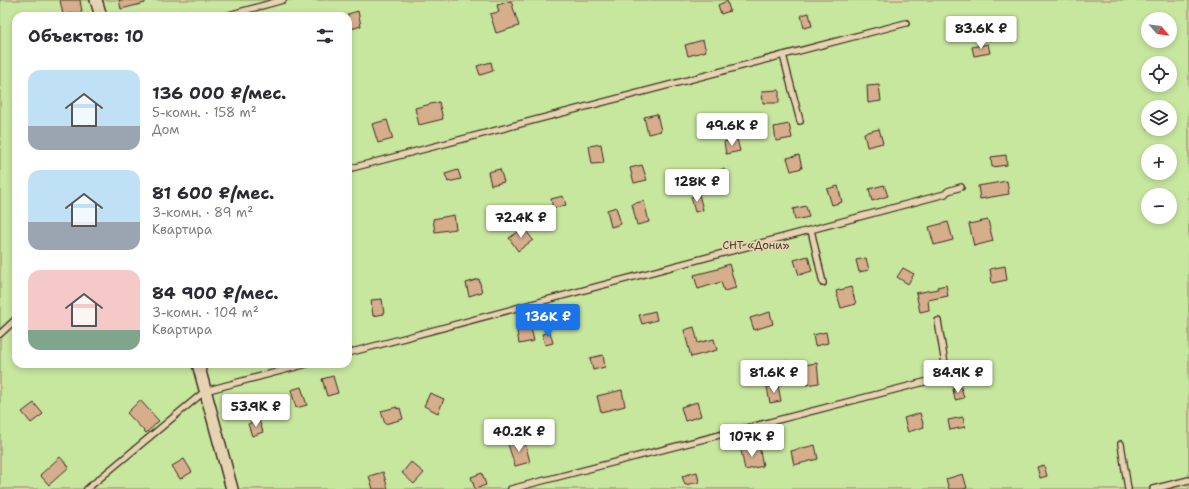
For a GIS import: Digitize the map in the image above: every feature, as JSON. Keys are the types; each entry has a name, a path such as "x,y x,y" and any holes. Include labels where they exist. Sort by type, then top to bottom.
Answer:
{"street":[{"path":"96,0 100,12"},
{"path":"199,368 232,489"}],"lane":[{"path":"240,12 283,0"},
{"path":"352,168 906,23"},
{"path":"783,56 800,121"},
{"path":"352,352 945,194 948,191 961,187"},
{"path":"811,230 823,283"},
{"path":"938,321 948,376"},
{"path":"0,334 12,323"},
{"path":"88,489 205,391 293,368"},
{"path":"511,489 966,371"},
{"path":"1121,444 1128,489"},
{"path":"1153,489 1189,480"}],"green space":[{"name":"СНТ «Дони»","path":"0,0 1189,0 1189,489 0,489"}],"building":[{"path":"60,0 80,0 82,12 62,12"},
{"path":"119,0 145,0 145,3 121,9"},
{"path":"511,1 519,26 496,33 490,14 499,12 497,5"},
{"path":"727,1 730,11 721,14 718,5"},
{"path":"358,11 361,26 352,29 352,13"},
{"path":"809,13 812,26 804,28 801,15"},
{"path":"703,40 706,51 688,56 685,45"},
{"path":"988,44 990,53 974,56 972,47"},
{"path":"491,62 493,71 480,75 477,66"},
{"path":"879,85 881,101 868,103 867,86"},
{"path":"779,90 779,103 763,103 762,91"},
{"path":"439,102 443,119 419,125 415,108"},
{"path":"657,114 661,131 648,134 644,117"},
{"path":"387,120 393,139 378,143 372,124"},
{"path":"789,124 792,138 776,141 774,127"},
{"path":"879,129 883,143 867,147 864,133"},
{"path":"737,139 740,151 726,154 724,142"},
{"path":"601,144 604,163 592,164 589,146"},
{"path":"799,155 802,168 791,171 787,158"},
{"path":"1006,155 1007,165 992,167 991,157"},
{"path":"642,165 647,180 634,183 630,168"},
{"path":"500,169 504,182 491,185 488,172"},
{"path":"724,169 729,188 712,192 707,173"},
{"path":"458,170 461,179 448,182 445,174"},
{"path":"1007,181 1009,194 980,199 978,186"},
{"path":"884,185 888,196 872,201 869,189"},
{"path":"838,186 842,202 832,205 827,189"},
{"path":"699,194 703,210 695,212 691,197"},
{"path":"563,196 566,205 553,208 551,199"},
{"path":"644,201 649,222 637,225 632,204"},
{"path":"806,206 809,217 795,220 793,209"},
{"path":"616,207 621,224 611,227 607,210"},
{"path":"454,215 456,229 435,232 433,219"},
{"path":"988,220 993,241 974,246 969,224"},
{"path":"948,222 953,240 934,245 929,227"},
{"path":"524,228 533,240 518,251 509,238"},
{"path":"808,256 812,271 799,275 794,260"},
{"path":"866,258 869,270 859,272 856,260"},
{"path":"729,264 736,288 724,291 721,282 698,289 694,275 718,269"},
{"path":"1005,266 1007,280 992,283 990,269"},
{"path":"903,268 914,274 908,284 897,277"},
{"path":"479,279 482,292 469,296 466,283"},
{"path":"946,285 948,296 928,300 929,310 920,312 916,293 938,289 937,287"},
{"path":"851,287 856,304 841,308 836,291"},
{"path":"382,299 384,314 373,316 371,300"},
{"path":"655,311 657,320 642,324 639,315"},
{"path":"770,312 773,324 754,330 750,318"},
{"path":"694,327 698,343 714,339 717,350 691,357 684,330"},
{"path":"531,328 534,341 519,344 517,331"},
{"path":"550,332 553,343 545,345 542,334"},
{"path":"826,332 828,343 815,346 813,335"},
{"path":"603,355 605,367 593,370 590,358"},
{"path":"788,361 791,375 781,377 778,363"},
{"path":"817,363 819,383 806,385 804,365"},
{"path":"333,376 338,393 327,396 322,379"},
{"path":"778,385 781,401 770,403 767,387"},
{"path":"301,387 307,405 296,408 291,390"},
{"path":"961,387 964,398 955,400 953,389"},
{"path":"622,390 625,406 601,412 597,396"},
{"path":"430,393 444,399 438,413 424,406"},
{"path":"140,400 159,421 146,433 127,413"},
{"path":"697,402 701,416 685,421 681,407"},
{"path":"34,403 43,414 31,423 22,412"},
{"path":"397,407 397,409 400,408 403,419 385,424 381,411"},
{"path":"920,413 924,427 908,432 904,418"},
{"path":"963,417 965,427 950,430 948,420"},
{"path":"259,420 263,432 252,436 248,424"},
{"path":"524,439 530,462 515,466 508,444"},
{"path":"815,445 818,459 794,465 791,451"},
{"path":"759,446 763,466 745,470 741,450"},
{"path":"60,457 69,467 49,485 40,475"},
{"path":"184,459 192,472 180,479 172,466"},
{"path":"411,462 424,473 414,484 402,473"},
{"path":"1044,465 1047,476 1040,478 1037,467"},
{"path":"383,472 388,489 373,489 369,476"},
{"path":"697,472 699,482 685,485 682,476"},
{"path":"482,473 486,485 475,489 471,477"},
{"path":"963,474 967,488 949,489 946,479"}]}
